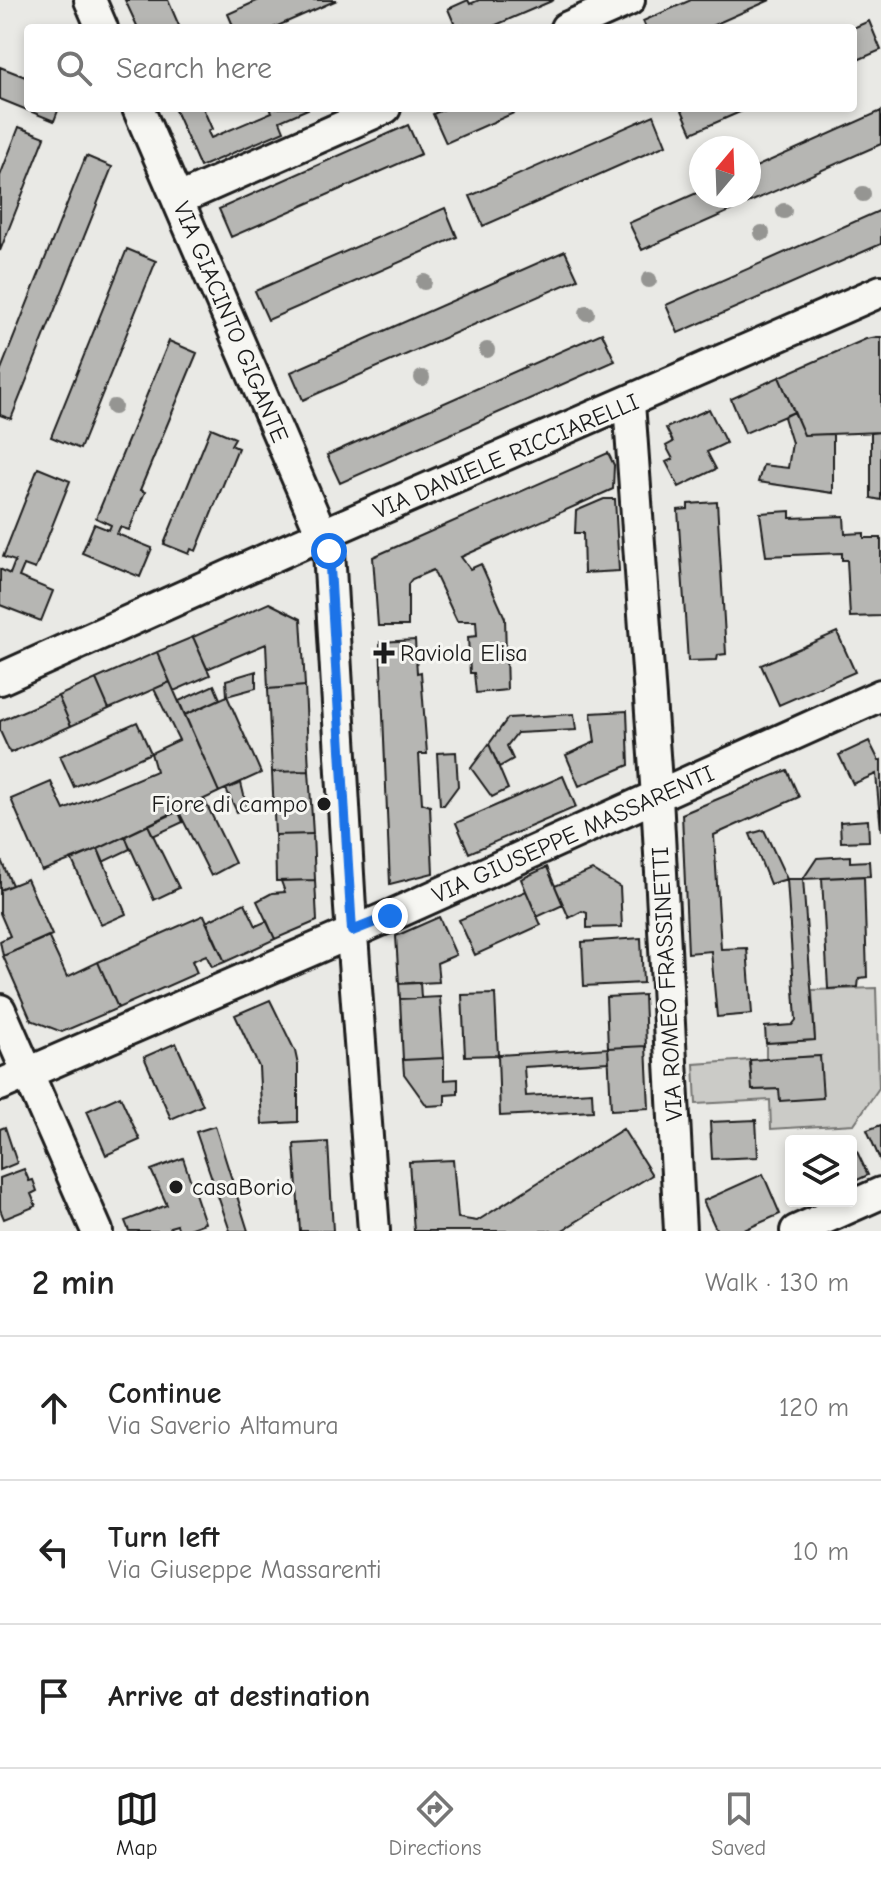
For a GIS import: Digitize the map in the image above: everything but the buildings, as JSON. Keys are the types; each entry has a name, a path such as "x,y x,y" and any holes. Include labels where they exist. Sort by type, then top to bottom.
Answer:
{"street":[{"path":"90,0 100,24"},
{"path":"575,24 629,0"},
{"name":"VIA GIACINTO GIGANTE","path":"140,112 324,535 331,567 352,931 374,1231"},
{"path":"179,199 376,112"},
{"name":"VIA DANIELE RICCIARELLI","path":"0,679 881,291"},
{"name":"VIA ROMEO FRASSINETTI","path":"629,403 657,797 680,1231"},
{"name":"VIA GIUSEPPE MASSARENTI","path":"0,1085 657,797 881,695"},
{"path":"0,1010 97,1231"},
{"path":"796,1231 881,1193"}],"shaded area":[{"path":"876,988 879,1088 854,1124 771,1129 770,1100 696,1104 694,1064 750,1060 753,1090 779,1089 820,1056 766,1059 766,1043 815,1040 812,990"}],"place":[{"name":"Raviola Elisa","path":"384,653"},
{"name":"Fiore di campo","path":"324,804"},
{"name":"casaBorio","path":"176,1187"}],"route":[{"path":"329,551 352,931 390,916"}]}
